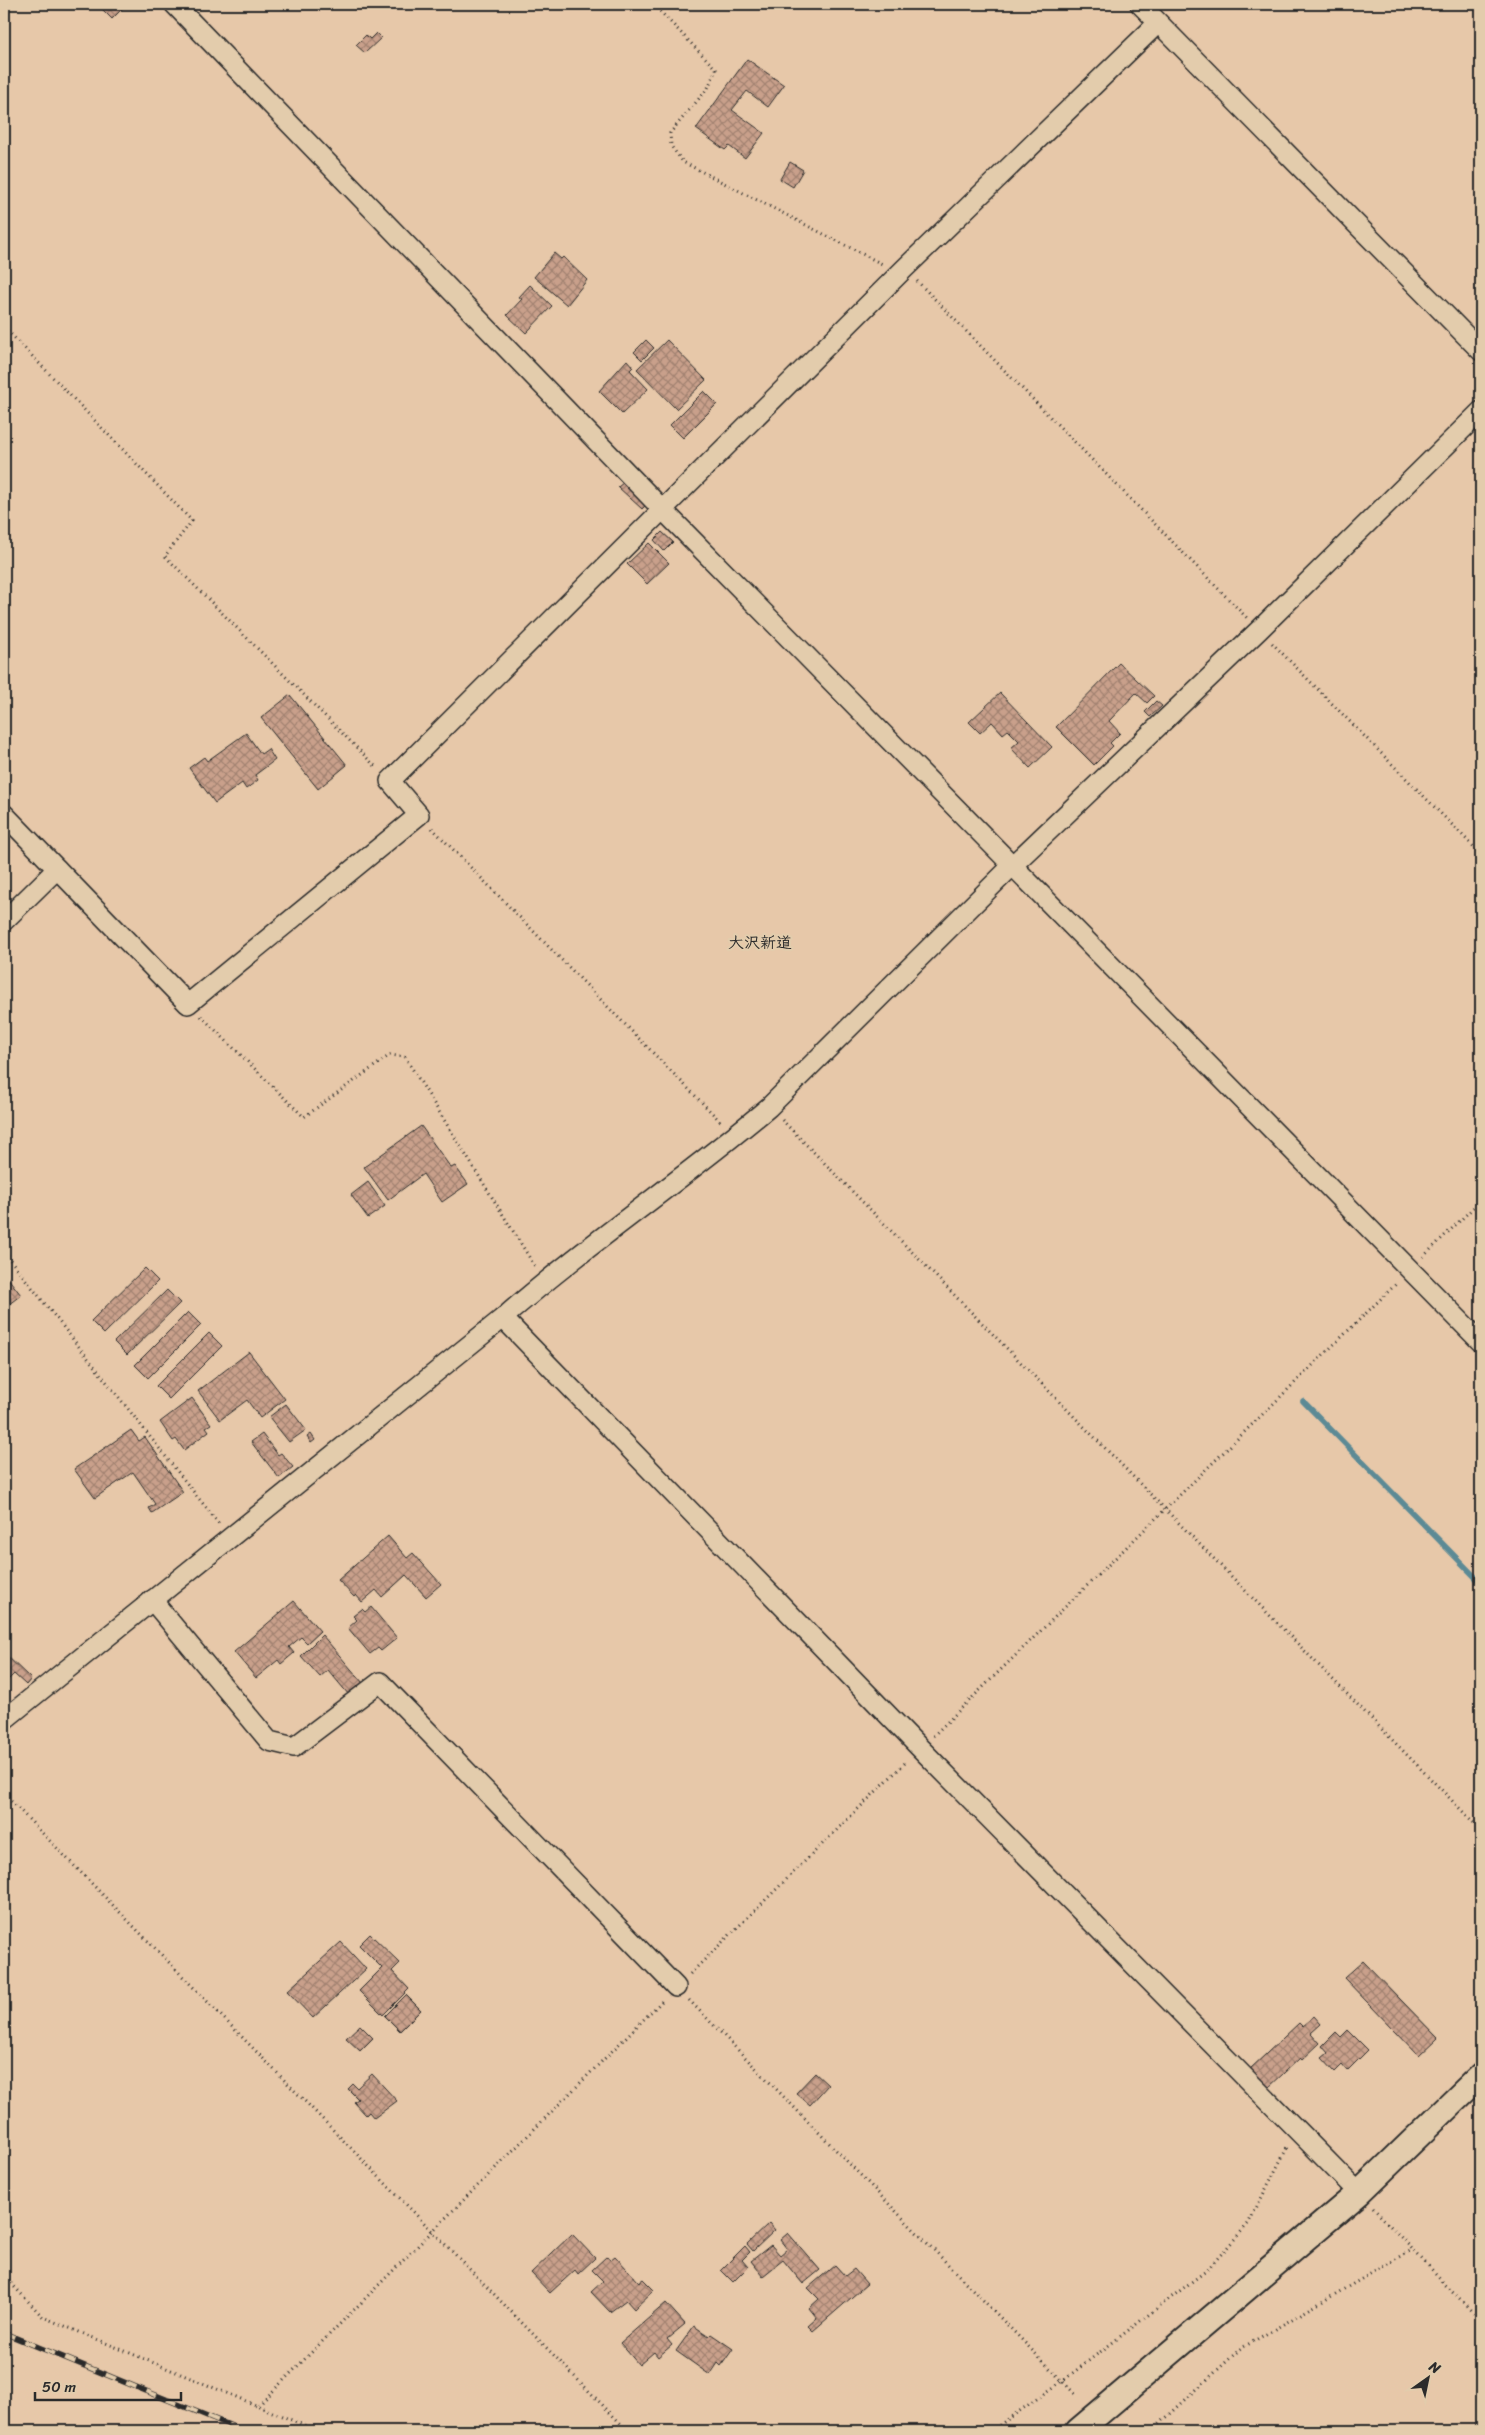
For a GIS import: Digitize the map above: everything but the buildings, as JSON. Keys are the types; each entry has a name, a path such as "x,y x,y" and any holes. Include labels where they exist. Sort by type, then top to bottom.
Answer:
{"street":[{"path":"174,4 663,510 1014,864 1481,1342"},
{"path":"1140,4 1481,351"},
{"path":"4,814 188,1004 420,815 390,781 904,269 1158,23"},
{"path":"4,1720 503,1318 544,1281 735,1136 769,1107 1014,864 1259,630 1481,411"},
{"path":"4,921 57,869"},
{"path":"503,1318 920,1748 1359,2193"},
{"path":"152,1600 268,1741 294,1747 380,1682 676,1987"},
{"path":"1078,2431 1359,2193 1481,2074"}],"path":[{"path":"652,4 716,69 708,88 670,133 670,146 683,162 888,267 904,269 1481,854"},
{"path":"4,327 192,521 165,556 390,781"},
{"path":"420,815 735,1136"},
{"path":"188,1004 304,1117 390,1055 405,1057 544,1281"},
{"path":"769,1107 1481,1830"},
{"path":"258,2406 676,1987 1481,1200"},
{"path":"4,1252 229,1538"},
{"path":"4,1794 628,2431"},
{"path":"676,1987 1061,2382 1075,2394"},
{"path":"991,2431 1061,2382 1207,2270 1248,2224 1295,2129"},
{"path":"1359,2193 1481,2321"},
{"path":"1152,2431 1240,2349 1412,2250"},
{"path":"4,2276 43,2317 318,2431"}],"waterway":[{"path":"1303,1401 1481,1583"}],"railway":[{"path":"4,2333 244,2431"}],"district":[{"name":"大沢新道","path":"760,942"}]}
